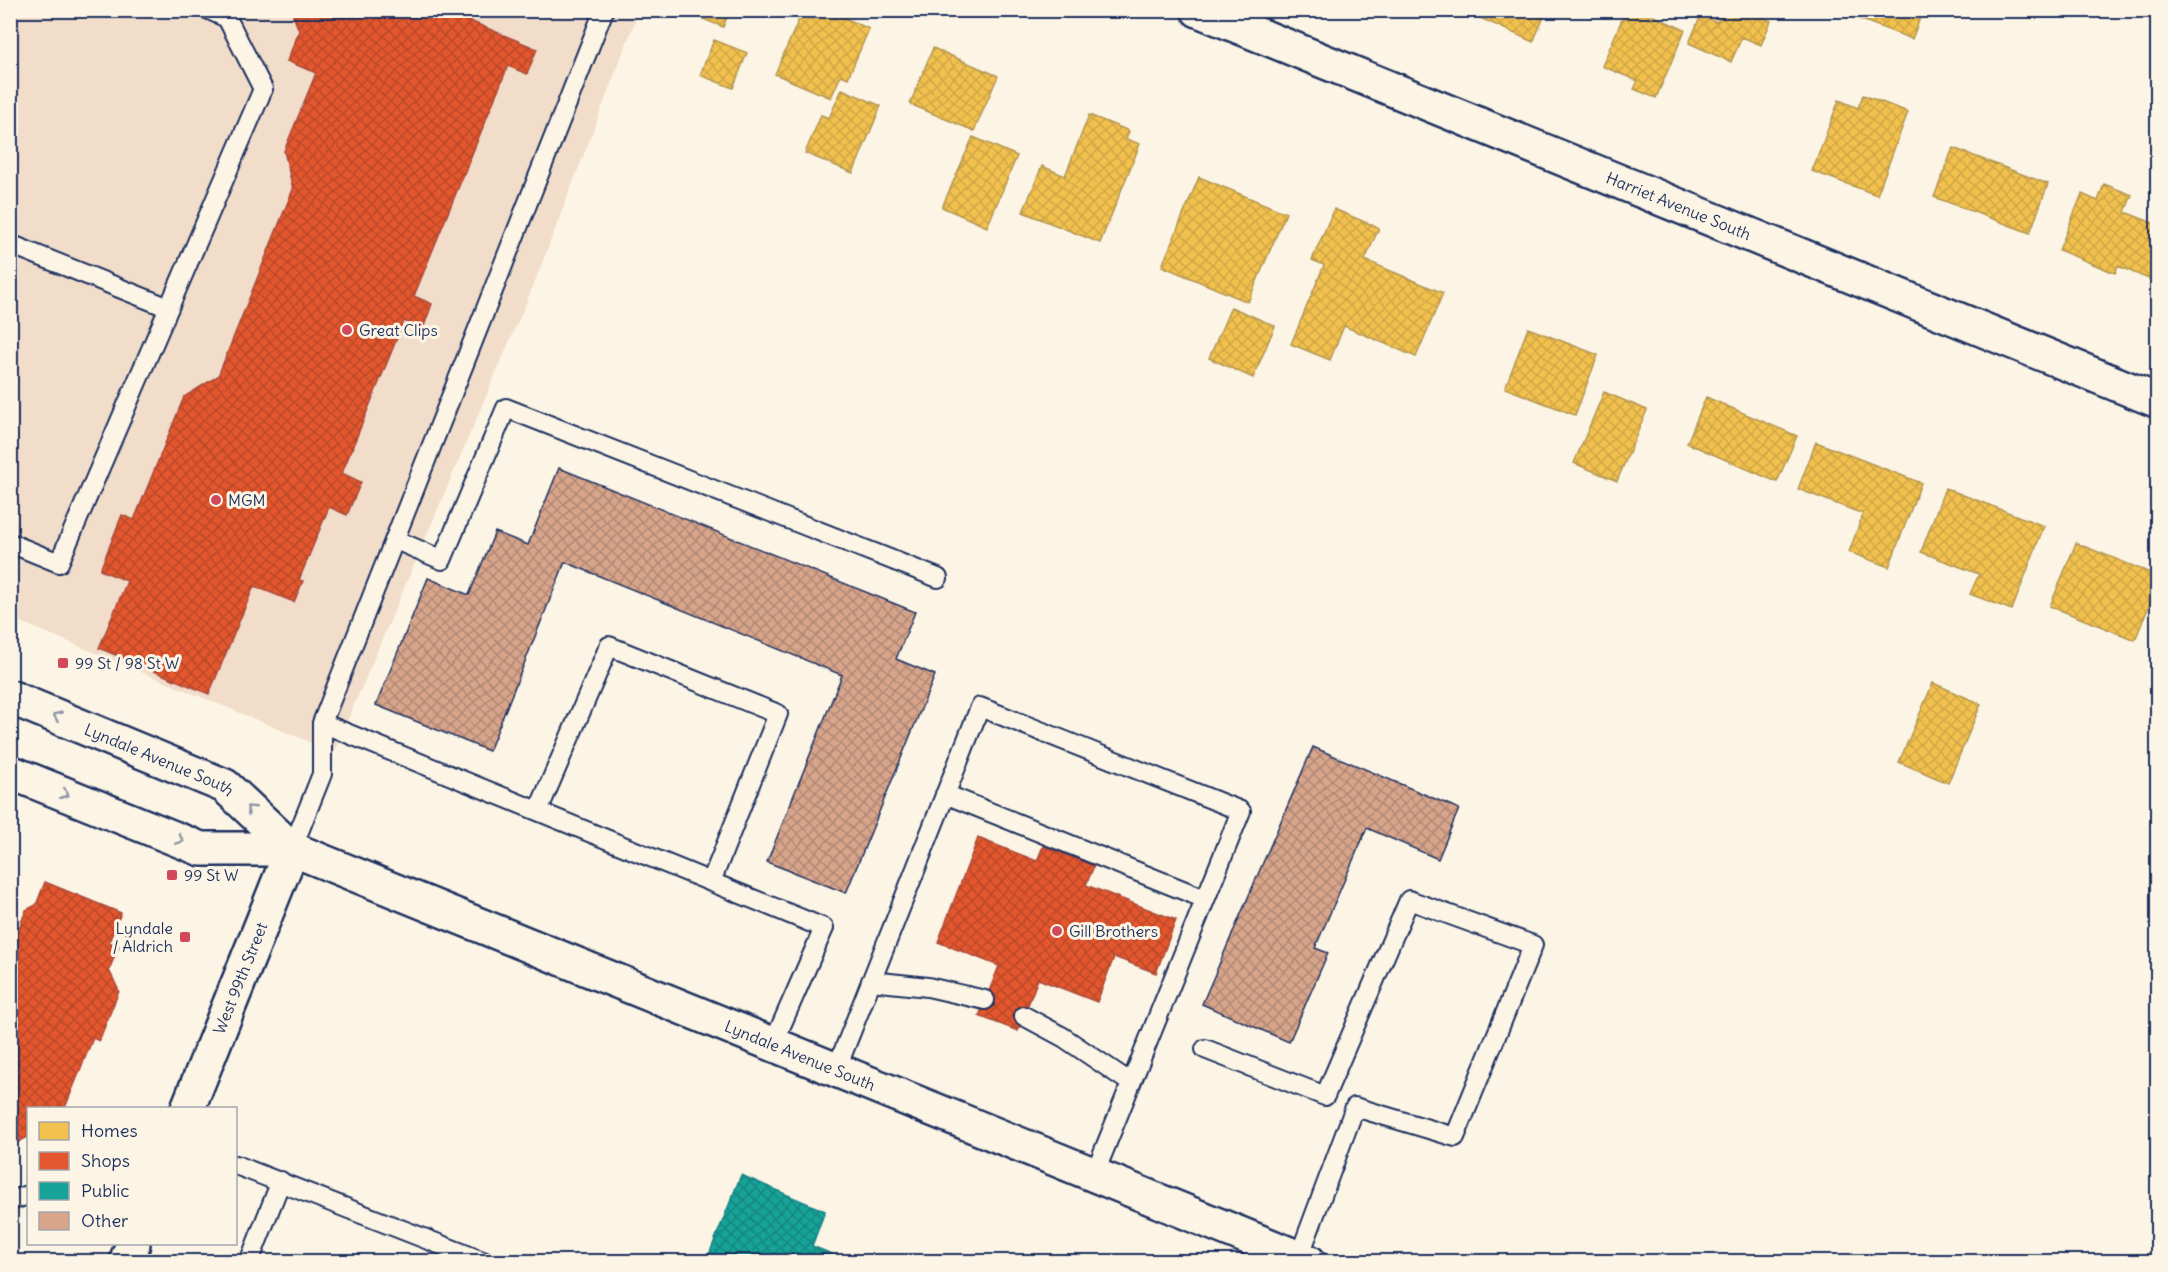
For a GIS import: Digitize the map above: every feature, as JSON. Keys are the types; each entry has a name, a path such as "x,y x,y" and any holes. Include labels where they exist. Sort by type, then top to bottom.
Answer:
{"street":[{"name":"Harriet Avenue South","path":"1198,10 2157,401"},
{"name":"Lyndale Avenue South","path":"10,697 225,786 292,849 1304,1259"},
{"name":"Lyndale Avenue South","path":"10,772 201,849 292,849"},
{"name":"West 99th Street","path":"188,1107 292,849"},
{"path":"126,1262 133,1245"}],"lane":[{"path":"10,543 60,563 263,89 227,18 209,10"},
{"path":"292,849 322,774 322,723 604,10"},
{"path":"10,244 169,308"},
{"path":"396,540 442,560 506,408 938,578"},
{"path":"538,811 609,646 778,714 711,882"},
{"path":"836,1070 980,707 1241,811 1094,1174"},
{"path":"322,723 824,928 773,1044"},
{"path":"945,794 1205,899"},
{"path":"1205,1048 1325,1096 1355,1107 1455,1137 1533,945 1408,900 1325,1096"},
{"path":"871,981 928,987 985,1000"},
{"path":"1024,1016 1063,1036 1131,1083"},
{"path":"1304,1259 1355,1107"},
{"path":"237,1165 485,1262"},
{"path":"249,1262 281,1181"},
{"path":"10,1201 27,1195"}],"shaded area":[{"path":"10,11 639,11 534,284 334,752 11,618"}],"building: Homes":[{"path":"681,10 730,10 723,27"},
{"path":"803,10 835,10 834,13 869,29 848,78 841,75 831,98 775,74"},
{"path":"1463,10 1547,10 1533,42"},
{"path":"1626,10 1640,10 1685,30 1656,98 1634,89 1638,81 1602,66"},
{"path":"1722,10 1747,10 1771,21 1761,45 1742,37 1731,62 1689,43 1701,15 1717,22"},
{"path":"1857,10 1923,10 1912,39 1854,17"},
{"path":"714,40 747,53 733,88 700,75"},
{"path":"933,48 998,76 974,131 910,104"},
{"path":"842,89 881,106 853,173 805,153 821,115 829,118"},
{"path":"1863,95 1908,112 1877,195 1812,171 1839,100 1858,108"},
{"path":"1089,115 1129,131 1126,139 1140,144 1100,243 1023,212 1042,166 1065,176"},
{"path":"973,137 1017,156 987,227 942,207"},
{"path":"1953,148 2048,184 2030,233 1934,197"},
{"path":"2158,175 2158,196 2150,193"},
{"path":"1199,177 1286,213 1248,302 1162,266"},
{"path":"2104,184 2132,195 2125,212 2158,225 2158,263 2151,280 2118,266 2115,273 2059,250 2082,194 2098,201"},
{"path":"1334,209 1379,228 1365,260 1443,293 1416,357 1344,326 1330,360 1291,344 1324,265 1312,260"},
{"path":"1231,307 1275,326 1253,378 1209,358"},
{"path":"1528,328 1598,355 1575,415 1505,388"},
{"path":"1604,392 1647,410 1617,481 1574,463"},
{"path":"1706,397 1797,436 1777,482 1687,443"},
{"path":"1816,442 1921,483 1889,567 1849,552 1863,514 1798,489"},
{"path":"1945,488 2044,526 2012,610 1970,594 1979,574 1921,552"},
{"path":"2076,543 2158,576 2158,584 2135,640 2050,606"},
{"path":"1933,683 1981,704 1948,783 1899,762"}],"building: Shops":[{"path":"291,10 444,10 537,49 527,74 508,66 414,296 432,304 423,329 404,321 342,473 361,482 347,515 329,507 299,580 303,581 294,602 254,586 209,694 99,648 127,581 100,570 122,515 134,520 184,397 218,376 293,189 284,151 316,73 287,61 299,31"},
{"name":"Gill Brothers","path":"978,838 1037,861 1043,846 1094,866 1086,885 1176,920 1156,973 1114,957 1097,1002 1038,979 1018,1031 979,1016 999,966 938,942"},
{"path":"45,882 121,913 109,942 119,946 109,970 119,991 99,1041 93,1038 65,1107 27,1107 27,1138 10,1146 10,965 18,946 15,938 26,910 36,905"}],"building: Public":[{"path":"741,1175 825,1211 812,1246 852,1262 706,1262"}],"building: Other":[{"path":"559,468 915,612 896,659 935,675 846,893 767,862 842,675 565,562 489,751 376,705 428,578 469,595 495,532 528,545"},
{"path":"1313,747 1459,809 1438,859 1367,828 1315,948 1328,953 1289,1042 1202,1004"}],"place":[{"name":"Great Clips","path":"347,330"},
{"name":"MGM","path":"216,500"},
{"name":"99 St / 98 St W","path":"63,663"},
{"name":"99 St W","path":"172,875"},
{"name":"Gill Brothers","path":"1057,931"},
{"name":"Lyndale / Aldrich","path":"185,937"}]}
